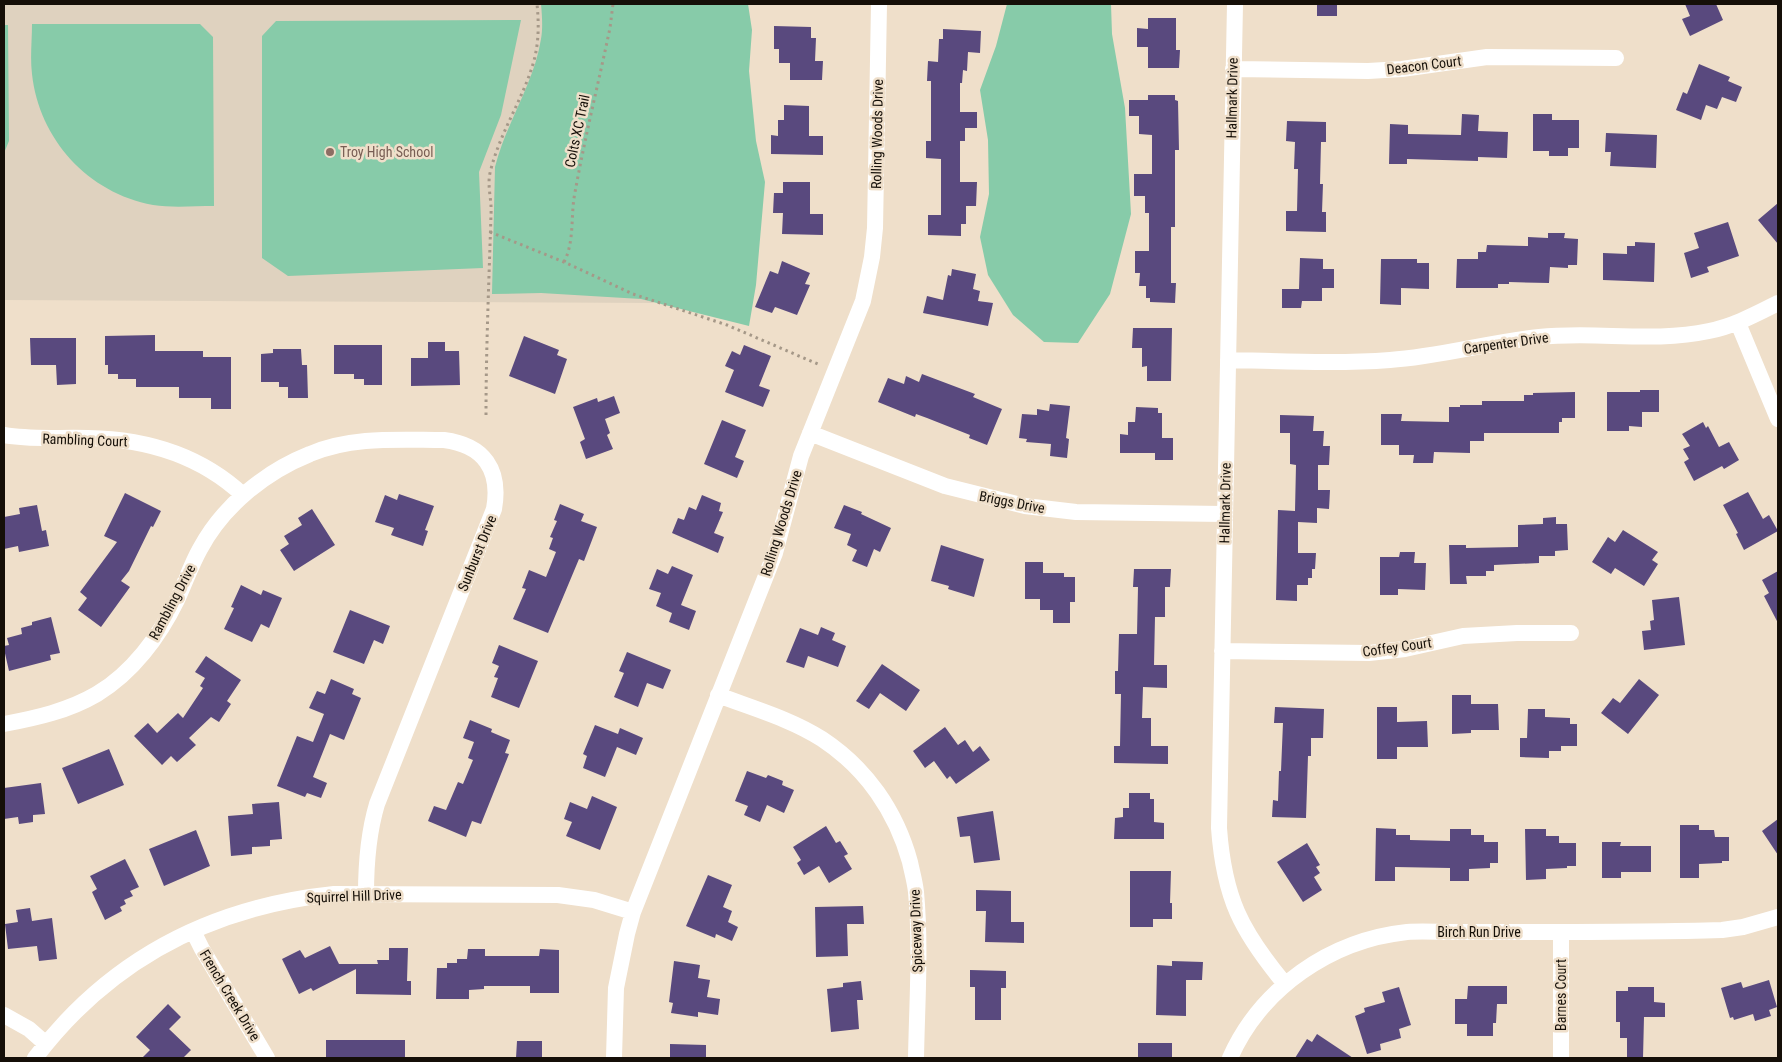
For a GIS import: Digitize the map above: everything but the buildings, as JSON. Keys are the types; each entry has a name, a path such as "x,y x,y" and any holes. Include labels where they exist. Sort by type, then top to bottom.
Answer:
{"street":[{"name":"Rolling Woods Drive","path":"614,1058 616,988 626,934 633,912 774,553 794,477 863,301 872,257 875,228 879,4"},
{"name":"Hallmark Drive","path":"1235,4 1218,828 1225,877 1242,924 1255,946 1285,984"},
{"name":"Deacon Court","path":"1233,69 1368,71 1402,69 1487,57 1616,58"},
{"name":"Carpenter Drive","path":"1228,360 1391,360 1538,337 1574,334 1682,336 1738,323 1778,302"},
{"path":"1738,323 1778,418"},
{"name":"Briggs Drive","path":"810,433 945,486 1026,506 1076,512 1224,514"},
{"name":"Rambling Court","path":"4,435 32,438 120,439 158,447 200,464 228,482 243,495"},
{"name":"Rambling Court","path":"4,448 32,438"},
{"name":"Sunburst Drive","path":"243,495 266,477 311,453 370,440 455,442 478,452 486,460 492,472 496,496 494,509 377,804 370,828 367,850 366,894"},
{"name":"Rambling Drive","path":"4,724 40,718 74,705 97,694 125,672 154,639 168,617 200,548 211,531 243,495"},
{"name":"Coffey Court","path":"1222,651 1369,653 1463,636 1571,633"},
{"name":"Spiceway Drive","path":"718,695 786,721 821,739 855,765 867,778 891,814 907,853 916,890 918,955 916,1058"},
{"name":"Squirrel Hill Drive","path":"35,1058 76,1010 118,974 157,949 193,931 226,917 273,903 325,895 558,894 594,900 633,912"},
{"name":"Birch Run Drive","path":"1230,1058 1237,1042 1255,1016 1285,984 1308,967 1331,954 1348,946 1388,935 1424,931 1722,930 1778,917"},
{"name":"French Creek Drive","path":"193,931 267,1058"},
{"name":"Barnes Court","path":"1561,932 1561,1058"},
{"path":"4,1015 29,1029 46,1044"}],"path":[{"path":"486,415 486,349 491,212 490,173 499,145 534,62 538,37 537,4"},
{"name":"Colts XC Trail","path":"564,262 568,256 574,199 610,28 613,4"},
{"path":"490,232 564,262 633,294 727,325 825,367"}],"shaded area":[{"name":"Troy High School","path":"4,4 659,4 653,303 4,300"}],"green space":[{"path":"541,4 748,4 752,30 749,71 756,141 765,182 756,285 749,326 641,299 541,293 492,294 495,167 537,56 542,30"},
{"path":"1007,4 1111,4 1112,34 1125,108 1131,214 1110,294 1078,343 1044,342 1013,315 988,275 980,237 989,194 988,140 980,90 996,46"},
{"path":"521,20 501,115 479,172 483,268 288,276 262,258 262,36 276,21"},
{"path":"32,24 200,24 213,37 214,206 160,206 129,199 108,189 88,175 71,159 56,141 45,120 37,98 31,68"},
{"path":"4,25 8,25 9,141 4,153"}],"place":[{"name":"Troy High School","path":"330,152"}]}
